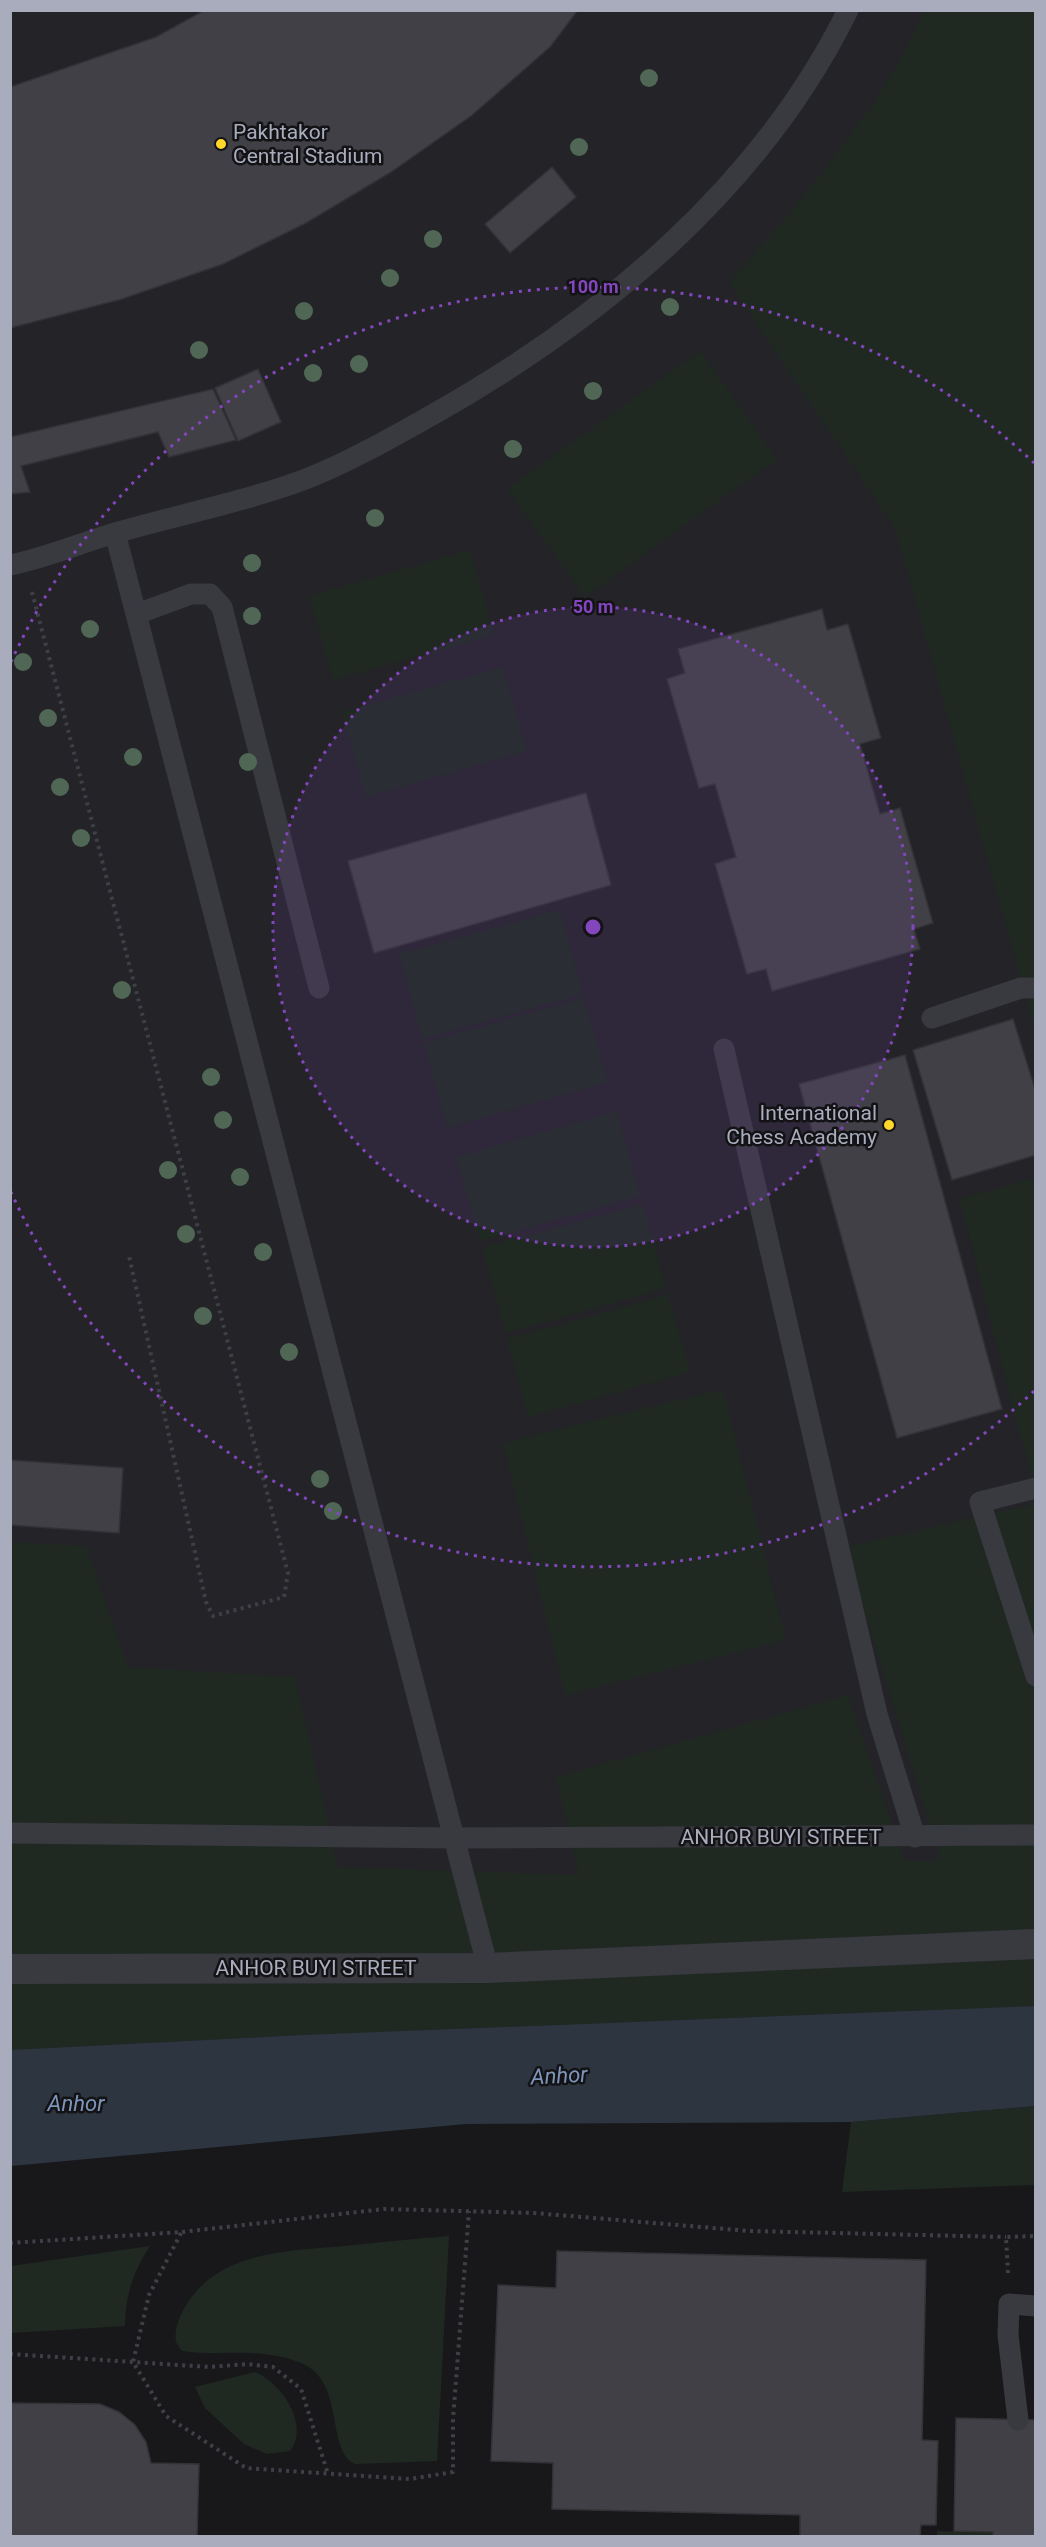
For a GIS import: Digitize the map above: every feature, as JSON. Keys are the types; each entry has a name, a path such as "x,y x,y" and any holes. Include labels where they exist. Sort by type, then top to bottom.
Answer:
{"street":[{"name":"ANHOR BUYI STREET","path":"10,1969 488,1968 1035,1944"}],"lane":[{"path":"17,563 306,479 384,442 450,405 552,340 604,303 672,241 739,174 792,104 849,10"},
{"path":"115,533 488,1968"},
{"path":"137,614 191,594 210,594 222,607 319,988"},
{"path":"932,1018 1021,988 1035,988"},
{"path":"724,1048 877,1714 915,1837"},
{"path":"1035,1488 980,1502 1035,1676"},
{"name":"ANHOR BUYI STREET","path":"10,1833 454,1838 915,1837 1035,1834"},
{"path":"1018,2420 1008,2336 1009,2304 1035,2306"}],"path":[{"path":"17,563 288,1573 284,1597 213,1616 206,1602 129,1256"},
{"path":"10,2243 182,2232 384,2209 534,2213 749,2231 1035,2236"},
{"path":"182,2232 149,2295 133,2362 166,2416 246,2468 410,2479 453,2472 453,2419 469,2211"},
{"path":"1006,2237 1009,2304"},
{"path":"10,2354 210,2367 247,2364 273,2367 301,2389 328,2474"}],"shaded area":[{"path":"11,11 1035,11 1035,2056 11,2101"},
{"path":"925,11 1035,11 1035,1031 896,531 729,282 794,207 856,128 897,65"},
{"path":"700,351 777,459 585,597 507,489"},
{"path":"470,550 494,635 333,680 309,596"},
{"path":"503,667 527,751 366,797 342,712"},
{"path":"560,910 583,994 422,1039 399,954"},
{"path":"584,998 608,1082 447,1128 424,1043"},
{"path":"617,1111 640,1196 480,1241 456,1157"},
{"path":"1035,1178 1035,1485 1014,1414 960,1199"},
{"path":"643,1204 666,1288 506,1333 482,1248"},
{"path":"668,1295 690,1372 528,1417 507,1339"},
{"path":"723,1389 786,1640 565,1695 503,1443"},
{"path":"1035,1504 1035,2006 303,2035 11,2050 10,1542 86,1546 128,1667 295,1677 338,1867 579,1875 556,1777 848,1695 905,1862 941,1860 845,1547"},
{"path":"1035,2106 1035,2185 842,2192 851,2122"},
{"path":"449,2236 437,2461 355,2464 346,2456 340,2445 330,2399 324,2384 315,2372 301,2363 286,2358 256,2353 182,2351 176,2342 179,2319 185,2307 199,2289 215,2275 234,2264 255,2257 300,2250"},
{"path":"150,2246 131,2284 125,2326 11,2333 11,2266"},
{"path":"255,2372 265,2377 283,2395 295,2417 297,2429 290,2451 267,2454 244,2444 205,2408 195,2387"},
{"path":"937,2531 993,2532 993,2536 937,2536"}],"water":[{"name":"Anhor","path":"1035,2006 1035,2106 851,2122 466,2124 11,2166 11,2050 303,2035"}],"building":[{"name":"Pakhtakor Central Stadium","path":"205,10 578,10 550,47 471,116 391,172 306,223 223,264 122,299 10,328 10,87 156,37"},
{"path":"552,167 576,197 510,253 485,224"},
{"path":"258,369 281,422 238,441 215,388"},
{"path":"213,389 236,440 169,457 158,432 21,466 30,492 10,494 10,437"},
{"path":"822,609 827,630 848,624 881,738 860,744 880,814 900,808 933,923 914,929 920,949 772,991 766,969 747,974 715,864 736,857 715,784 699,788 667,679 685,673 678,649"},
{"path":"586,793 611,885 374,953 348,861"},
{"path":"1013,1019 1036,1092 1036,1155 952,1180 913,1050"},
{"path":"905,1055 1002,1409 897,1438 799,1084"},
{"path":"10,1460 123,1468 119,1533 10,1525"},
{"path":"557,2251 926,2260 922,2440 938,2441 936,2525 921,2525 920,2536 800,2536 800,2515 552,2509 553,2463 491,2461 498,2285 556,2288"},
{"path":"10,2403 100,2404 119,2412 135,2425 146,2442 151,2463 199,2464 197,2536 10,2536"},
{"path":"956,2418 1036,2420 1036,2536 993,2536 993,2532 954,2531"}],"place":[{"name":"Pakhtakor Central Stadium","path":"221,144"},
{"name":"International Chess Academy","path":"889,1125"}]}
